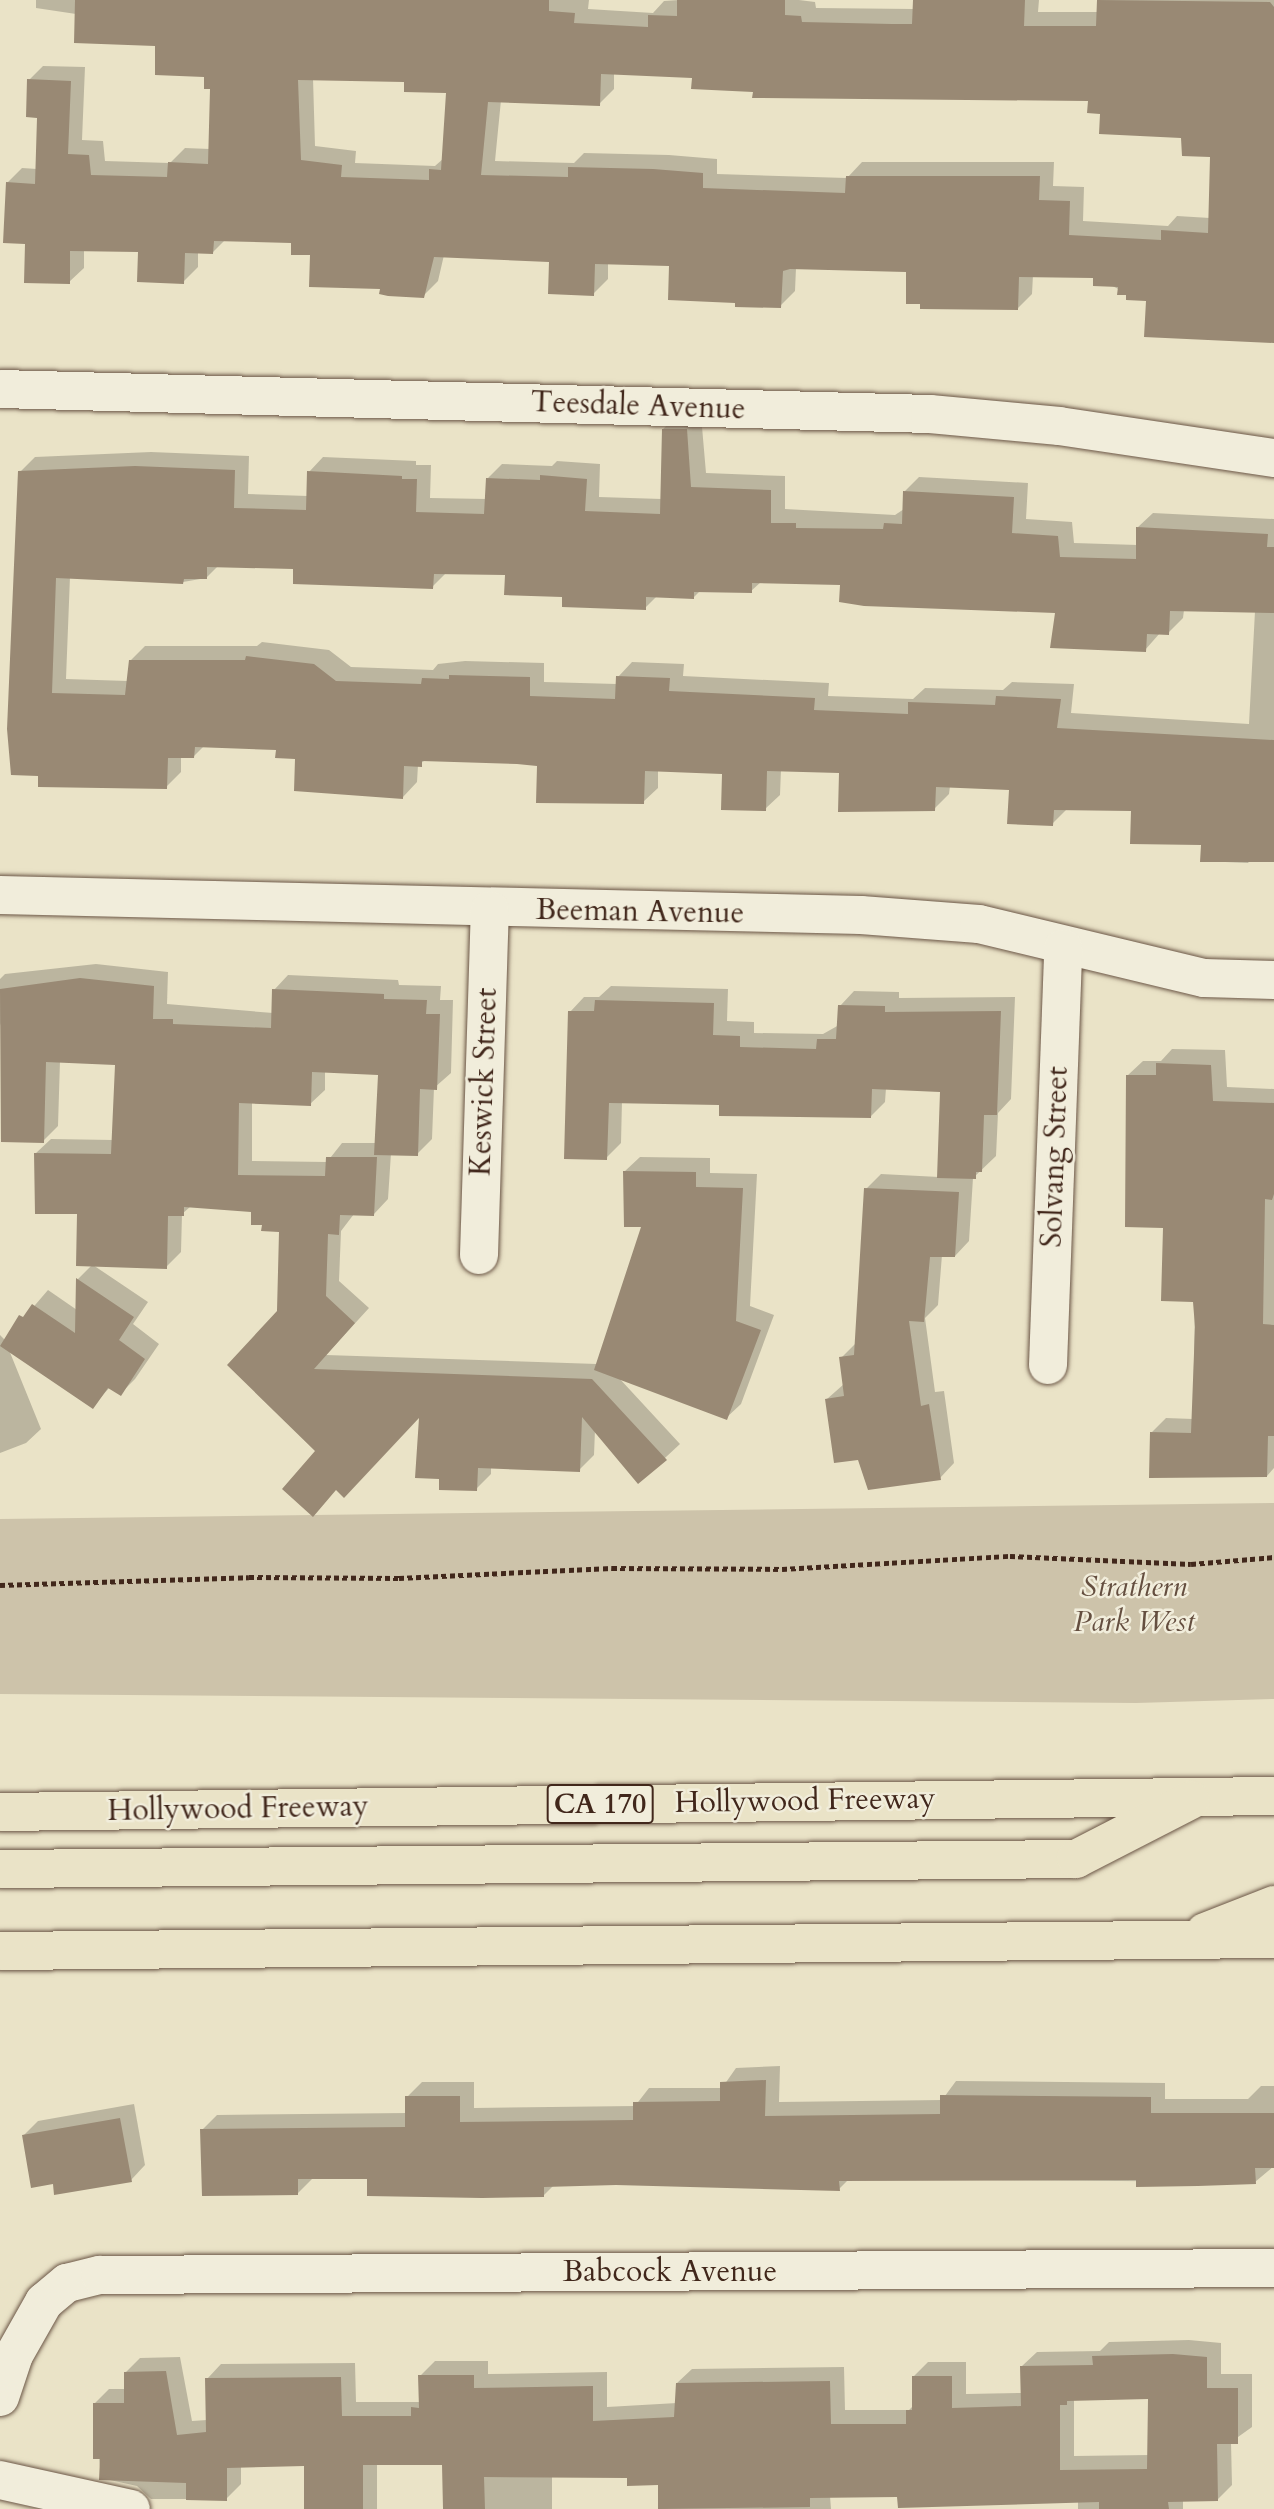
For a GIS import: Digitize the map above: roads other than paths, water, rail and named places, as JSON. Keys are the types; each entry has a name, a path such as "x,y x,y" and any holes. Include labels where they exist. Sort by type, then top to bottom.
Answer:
{"highway":[{"path":"0,1869 1076,1859 1200,1796"},
{"name":"Hollywood Freeway","path":"0,1812 1274,1796"},
{"path":"1184,1940 1274,1905"},
{"path":"0,1951 1274,1939"}],"street":[{"name":"Teesdale Avenue","path":"0,389 930,414 1059,426 1274,458"},
{"name":"Beeman Avenue","path":"0,895 490,910 860,915 979,924 1063,948 1204,978 1274,980"},
{"name":"Keswick Street","path":"479,1255 490,910"},
{"name":"Solvang Street","path":"1048,1365 1063,948"},
{"name":"Babcock Avenue","path":"0,2397 14,2355 44,2302 67,2283 100,2275 1274,2268"},
{"path":"0,2480 131,2509"}],"park label":[{"name":"Strathern Park West","path":"1134,1604"}]}
